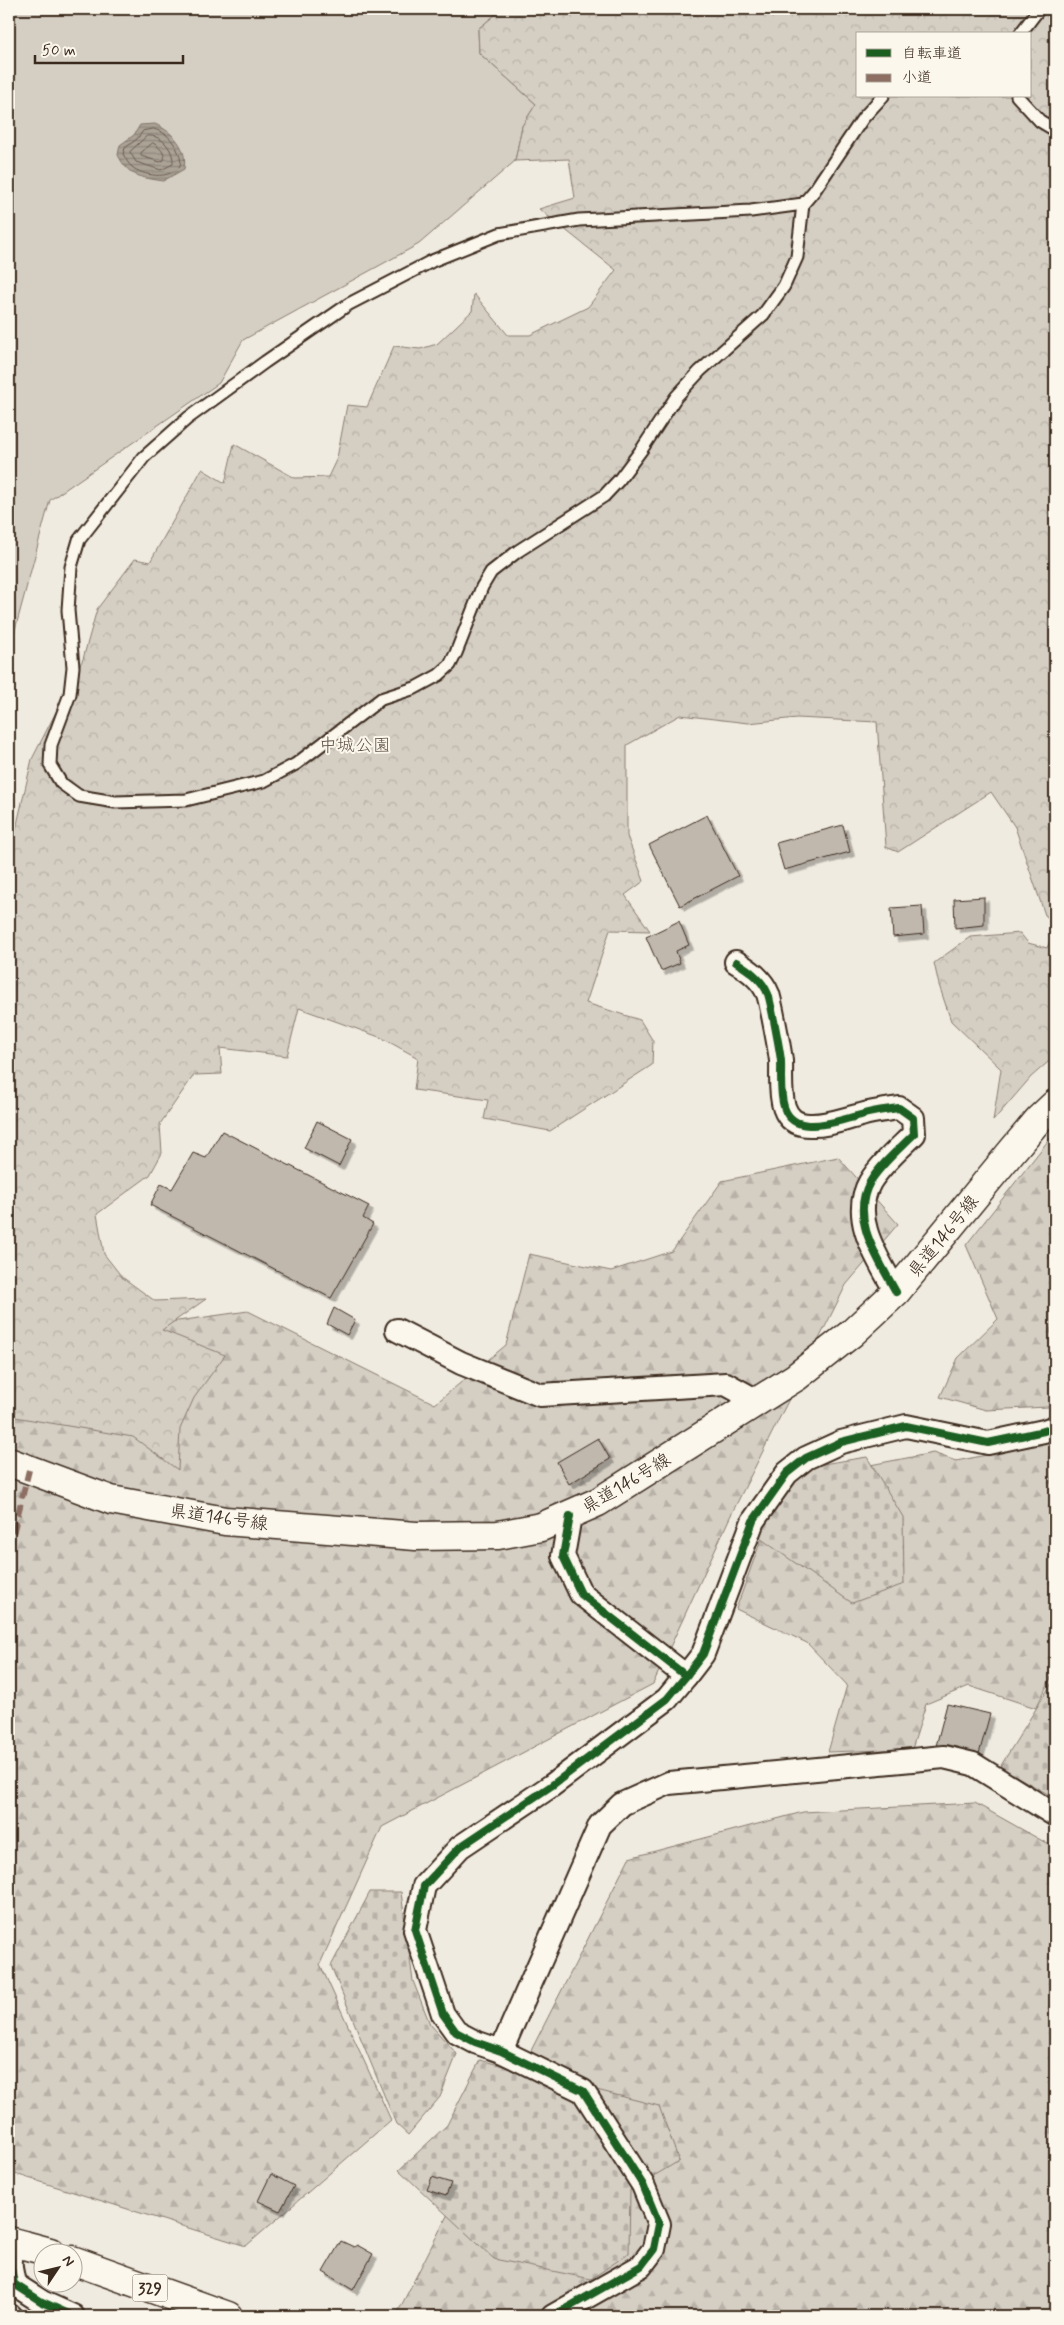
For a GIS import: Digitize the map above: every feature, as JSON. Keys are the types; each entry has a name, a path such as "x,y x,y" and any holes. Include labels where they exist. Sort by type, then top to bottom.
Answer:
{"main road":[{"name":"県道146号線","path":"9,1462 111,1500 225,1521 416,1536 498,1535 541,1527 570,1516 598,1502 803,1371 852,1333 896,1292 1039,1119 1055,1104"},
{"path":"10,2242 32,2248"},
{"name":"329","path":"82,2264 228,2316"}],"street":[{"path":"736,962 753,973 768,994 781,1061 782,1107 795,1123 808,1125 830,1124 863,1114 899,1108 913,1118 914,1134 878,1171 869,1184 864,1208 864,1230 896,1292"},
{"path":"397,1330 461,1363 540,1395 726,1384 757,1401"},
{"path":"553,2316 641,2266 654,2249 660,2224 643,2185 583,2091 501,2051 475,2042 456,2032 442,2014 415,1930 424,1886 460,1847 551,1786 667,1699 703,1654 753,1521 787,1473 806,1458 841,1442 906,1426 988,1443 1055,1427"},
{"path":"570,1516 563,1556 581,1594 686,1676"},
{"path":"501,2051 600,1824 622,1804 669,1783 944,1757 973,1764 1055,1815"},
{"path":"10,2242 14,2284 42,2302 74,2316"}],"lane":[{"path":"1021,32 1038,9"},
{"path":"803,204 751,211 579,220 499,234 432,261 349,304 188,418 144,457 79,540 72,567 68,610 73,667 70,694 51,745 50,765 61,783 79,796 116,802 186,800 264,781 296,764 381,699 415,688 439,675 450,665 482,587 491,572 518,551 604,496 619,480 642,449 676,397 700,371 763,315 784,286 797,257 803,204 814,191 863,118 881,98"},
{"path":"1019,98 1040,120 1055,130"}],"green space":[{"path":"9,9 502,9 478,29 479,53 536,104 522,126 515,161 419,244 243,340 219,383 50,500 9,652"},
{"name":"中城公園","path":"502,9 1055,9 1055,924 1045,915 1015,827 991,792 898,852 886,847 877,722 797,718 748,723 680,715 627,745 627,836 644,881 625,895 650,931 610,930 586,1003 640,1020 653,1041 652,1065 550,1131 484,1119 488,1100 414,1090 418,1058 382,1038 299,1008 287,1056 220,1048 222,1074 194,1075 160,1124 162,1153 150,1175 97,1214 104,1254 122,1277 155,1301 206,1299 162,1330 225,1355 194,1398 180,1429 178,1470 133,1437 9,1416 9,833 15,833 32,759 83,659 97,609 135,559 150,562 202,469 225,483 234,444 295,478 328,477 337,458 347,405 367,407 394,346 420,349 437,344 472,311 474,294 508,335 530,335 588,307 616,270 539,209 575,198 569,159 515,161 522,126 536,104 479,53 478,29"},
{"path":"1055,930 1055,1056 1031,1077 993,1121 1001,1069 951,1021 934,963 970,937 1020,933 1028,943 1047,948"},
{"path":"1055,1132 1055,1404 1048,1407 986,1410 940,1397 958,1358 998,1319 966,1245"},
{"path":"838,1157 898,1224 846,1285 730,1517 653,1684 382,1827 320,1964 391,2120 246,2246 9,2172 9,1345 248,1311 435,1404 506,1345 529,1254 611,1271 672,1251 722,1181"},
{"path":"1055,1438 1055,1670 1036,1708 969,1686 926,1704 912,1749 828,1752 847,1685 807,1643 736,1609 761,1540 870,1465 933,1453 956,1461 1038,1445"},
{"path":"867,1457 903,1517 904,1584 852,1603 757,1536 789,1479 810,1466"},
{"path":"1055,1678 1055,1798 1000,1767"},
{"path":"975,1803 1055,1848 1055,2316 396,2316 629,1858 803,1812"},
{"path":"370,1892 401,1892 413,1981 430,2024 457,2054 440,2097 408,2135 396,2124 331,1966"},
{"path":"480,2060 659,2106 679,2161 630,2190 629,2253 591,2279 494,2259 399,2170 447,2125"}],"water":[{"path":"155,124 168,131 178,142 185,161 184,169 163,181 136,175 126,168 118,155 120,145 134,135 140,125"}],"building":[{"path":"707,815 738,876 680,906 649,845"},
{"path":"843,825 850,852 784,870 776,843"},
{"path":"984,897 984,925 955,928 954,899"},
{"path":"922,906 924,934 893,937 891,908"},
{"path":"679,921 689,945 676,951 680,963 661,971 646,937"},
{"path":"317,1121 352,1139 339,1166 304,1148"},
{"path":"222,1131 369,1206 363,1218 373,1224 331,1298 150,1205 161,1184 172,1189 193,1153 206,1158"},
{"path":"334,1308 355,1320 347,1335 327,1324"},
{"path":"598,1438 610,1459 569,1484 557,1462"},
{"path":"947,1704 990,1714 979,1754 936,1746"},
{"path":"271,2174 294,2186 280,2211 258,2201"},
{"path":"432,2177 451,2183 446,2196 427,2190"},
{"path":"341,2241 354,2247 357,2245 373,2254 353,2290 323,2272"}],"marked path":[{"path":"9,1550 29,1470"}],"cycle path":[{"path":"736,962 759,979 768,994 781,1061 781,1092 785,1111 790,1118 798,1123 809,1125 822,1124 870,1112 899,1108 913,1118 914,1134 874,1175 864,1196 863,1210 869,1239 896,1292"},
{"path":"686,1676 703,1654 753,1521 787,1473 806,1458 841,1442 906,1426 988,1443 1055,1427"},
{"path":"553,2316 641,2266 654,2249 659,2224 643,2185 583,2091 501,2051 475,2042 456,2032 443,2014 415,1930 424,1886 460,1847 551,1786 667,1699 686,1676 581,1594 563,1556 570,1516"},
{"path":"10,2242 14,2284 42,2302 73,2316"}]}
